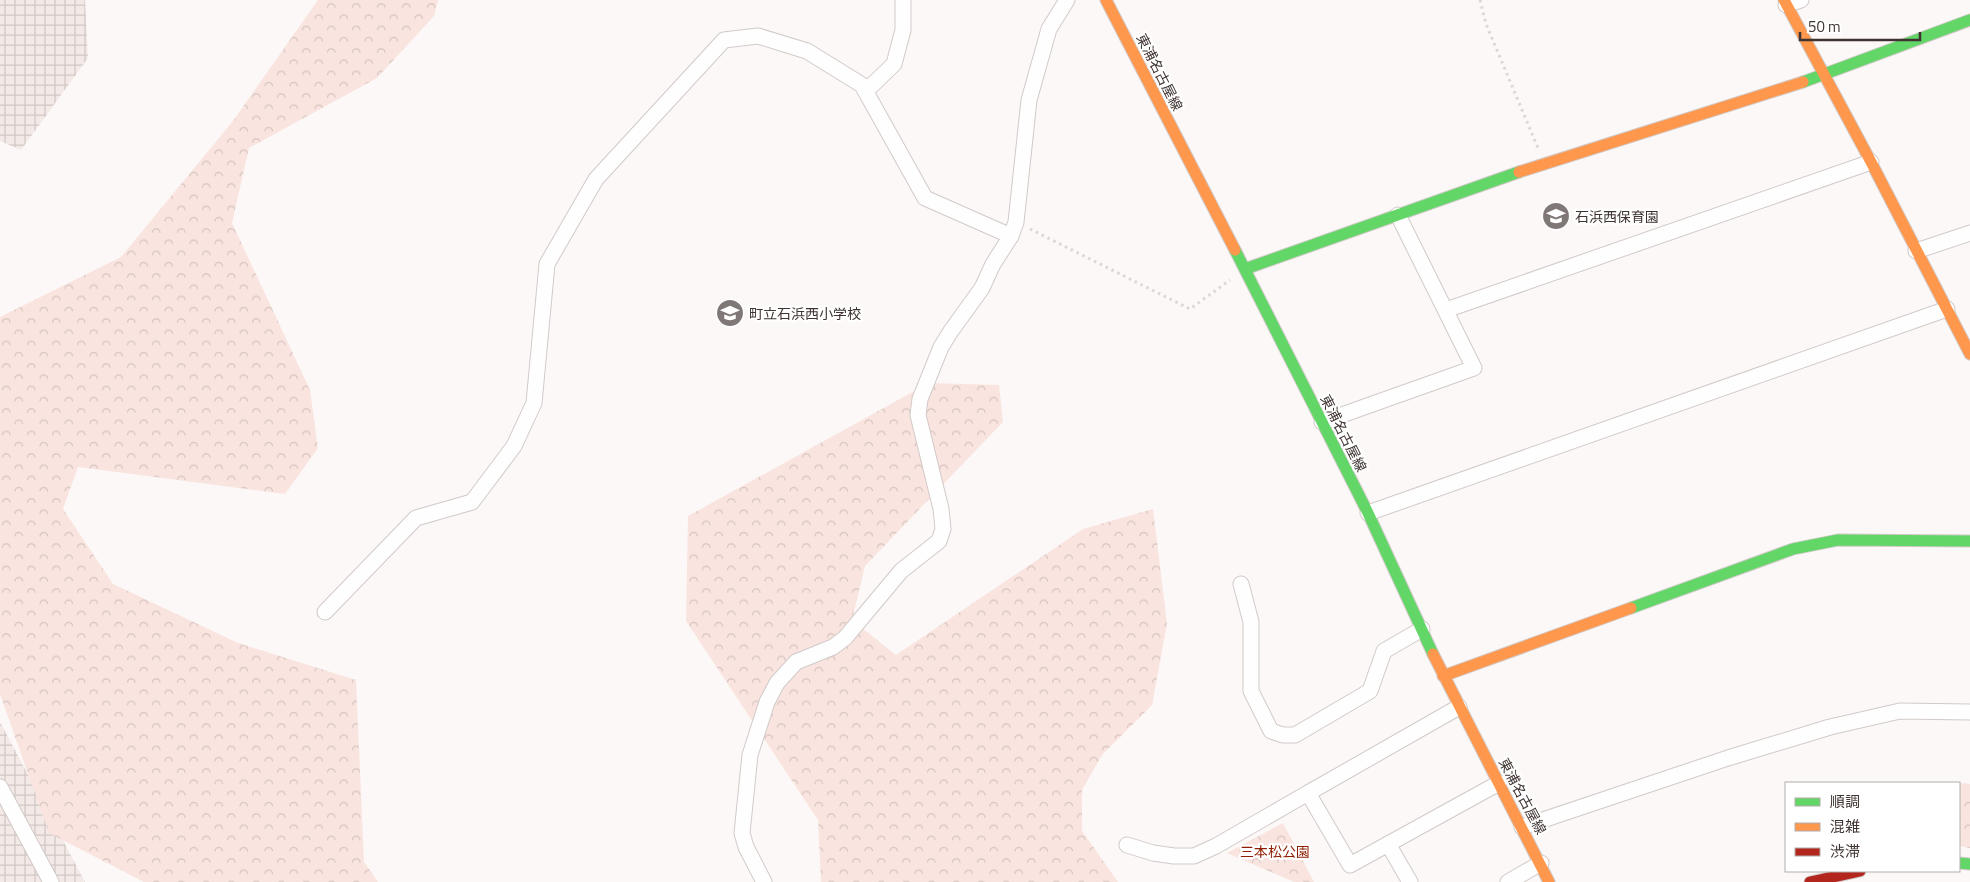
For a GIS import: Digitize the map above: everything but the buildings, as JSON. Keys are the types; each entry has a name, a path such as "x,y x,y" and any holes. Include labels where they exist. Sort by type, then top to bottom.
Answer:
{"street":[{"path":"866,91 894,64 903,30 903,0"},
{"path":"764,882 746,847 742,833 750,755 767,702 776,683 796,662 833,647 845,638 901,571 939,541 943,529 941,509 918,415 920,398 941,348 982,288 1013,229 1029,100 1049,29 1067,0"},
{"name":"東浦名古屋線","path":"1106,0 1368,513 1443,676 1500,783 1549,882"},
{"path":"1791,2 1824,75 1947,309 1968,344"},
{"path":"1245,269 1545,163 1824,75 1969,24"},
{"path":"324,612 416,518 472,502 514,446 534,403 547,264 596,179 724,40 758,36 807,51 862,85 925,198 1013,229"},
{"path":"1446,310 1871,162"},
{"path":"1322,422 1474,368 1398,215"},
{"path":"1916,251 1970,233"},
{"path":"1368,513 1947,309"},
{"path":"1443,676 1793,549 1838,540 1970,541"},
{"path":"1241,584 1252,622 1251,691 1272,731 1283,735 1295,735 1370,691 1384,651 1422,630"},
{"path":"1127,845 1160,854 1194,856 1216,846 1459,706"},
{"path":"1522,827 1728,758 1830,727 1900,711 1970,712"},
{"path":"1308,793 1350,865 1500,783"},
{"path":"0,787 51,882"},
{"path":"1388,844 1410,882"},
{"path":"1508,882 1541,863"},
{"path":"1810,882 1855,872"}],"path":[{"path":"1480,0 1486,24 1545,163"},
{"path":"1013,229 1190,309 1245,269"}],"shaded area":[{"path":"0,0 85,0 88,58 21,150 0,141"},
{"path":"0,722 8,737 85,882 0,882"}],"green space":[{"path":"318,0 438,0 434,16 377,78 249,148 232,223 310,390 318,448 285,494 78,467 63,509 113,584 238,643 356,680 364,862 378,882 144,882 49,833 0,694 0,317 121,257 233,121"},
{"path":"929,383 999,385 1003,422 865,566 852,620 896,655 1083,529 1153,509 1167,624 1152,705 1102,755 1082,790 1082,831 1118,882 821,882 818,820 686,621 688,516"},
{"path":"1960,783 1970,784 1970,848 1960,846"},
{"name":"三本松公園","path":"1283,823 1314,882 1294,882 1227,853"}],"traffic: fast":[{"path":"1803,82 1970,20"},
{"path":"1245,269 1519,172"},
{"path":"1235,250 1368,513 1433,654"},
{"path":"1631,608 1793,549 1838,540 1970,541"},
{"path":"1960,863 1970,864"}],"traffic: slow":[{"path":"1106,0 1235,250"},
{"path":"1784,0 1871,162 1970,354"},
{"path":"1519,172 1803,82"},
{"path":"1443,676 1631,608"},
{"path":"1433,654 1549,882"}],"traffic: jam":[{"path":"1810,882 1855,872"}],"place":[{"name":"石浜西保育園","path":"1556,216"},
{"name":"町立石浜西小学校","path":"730,313"}]}
